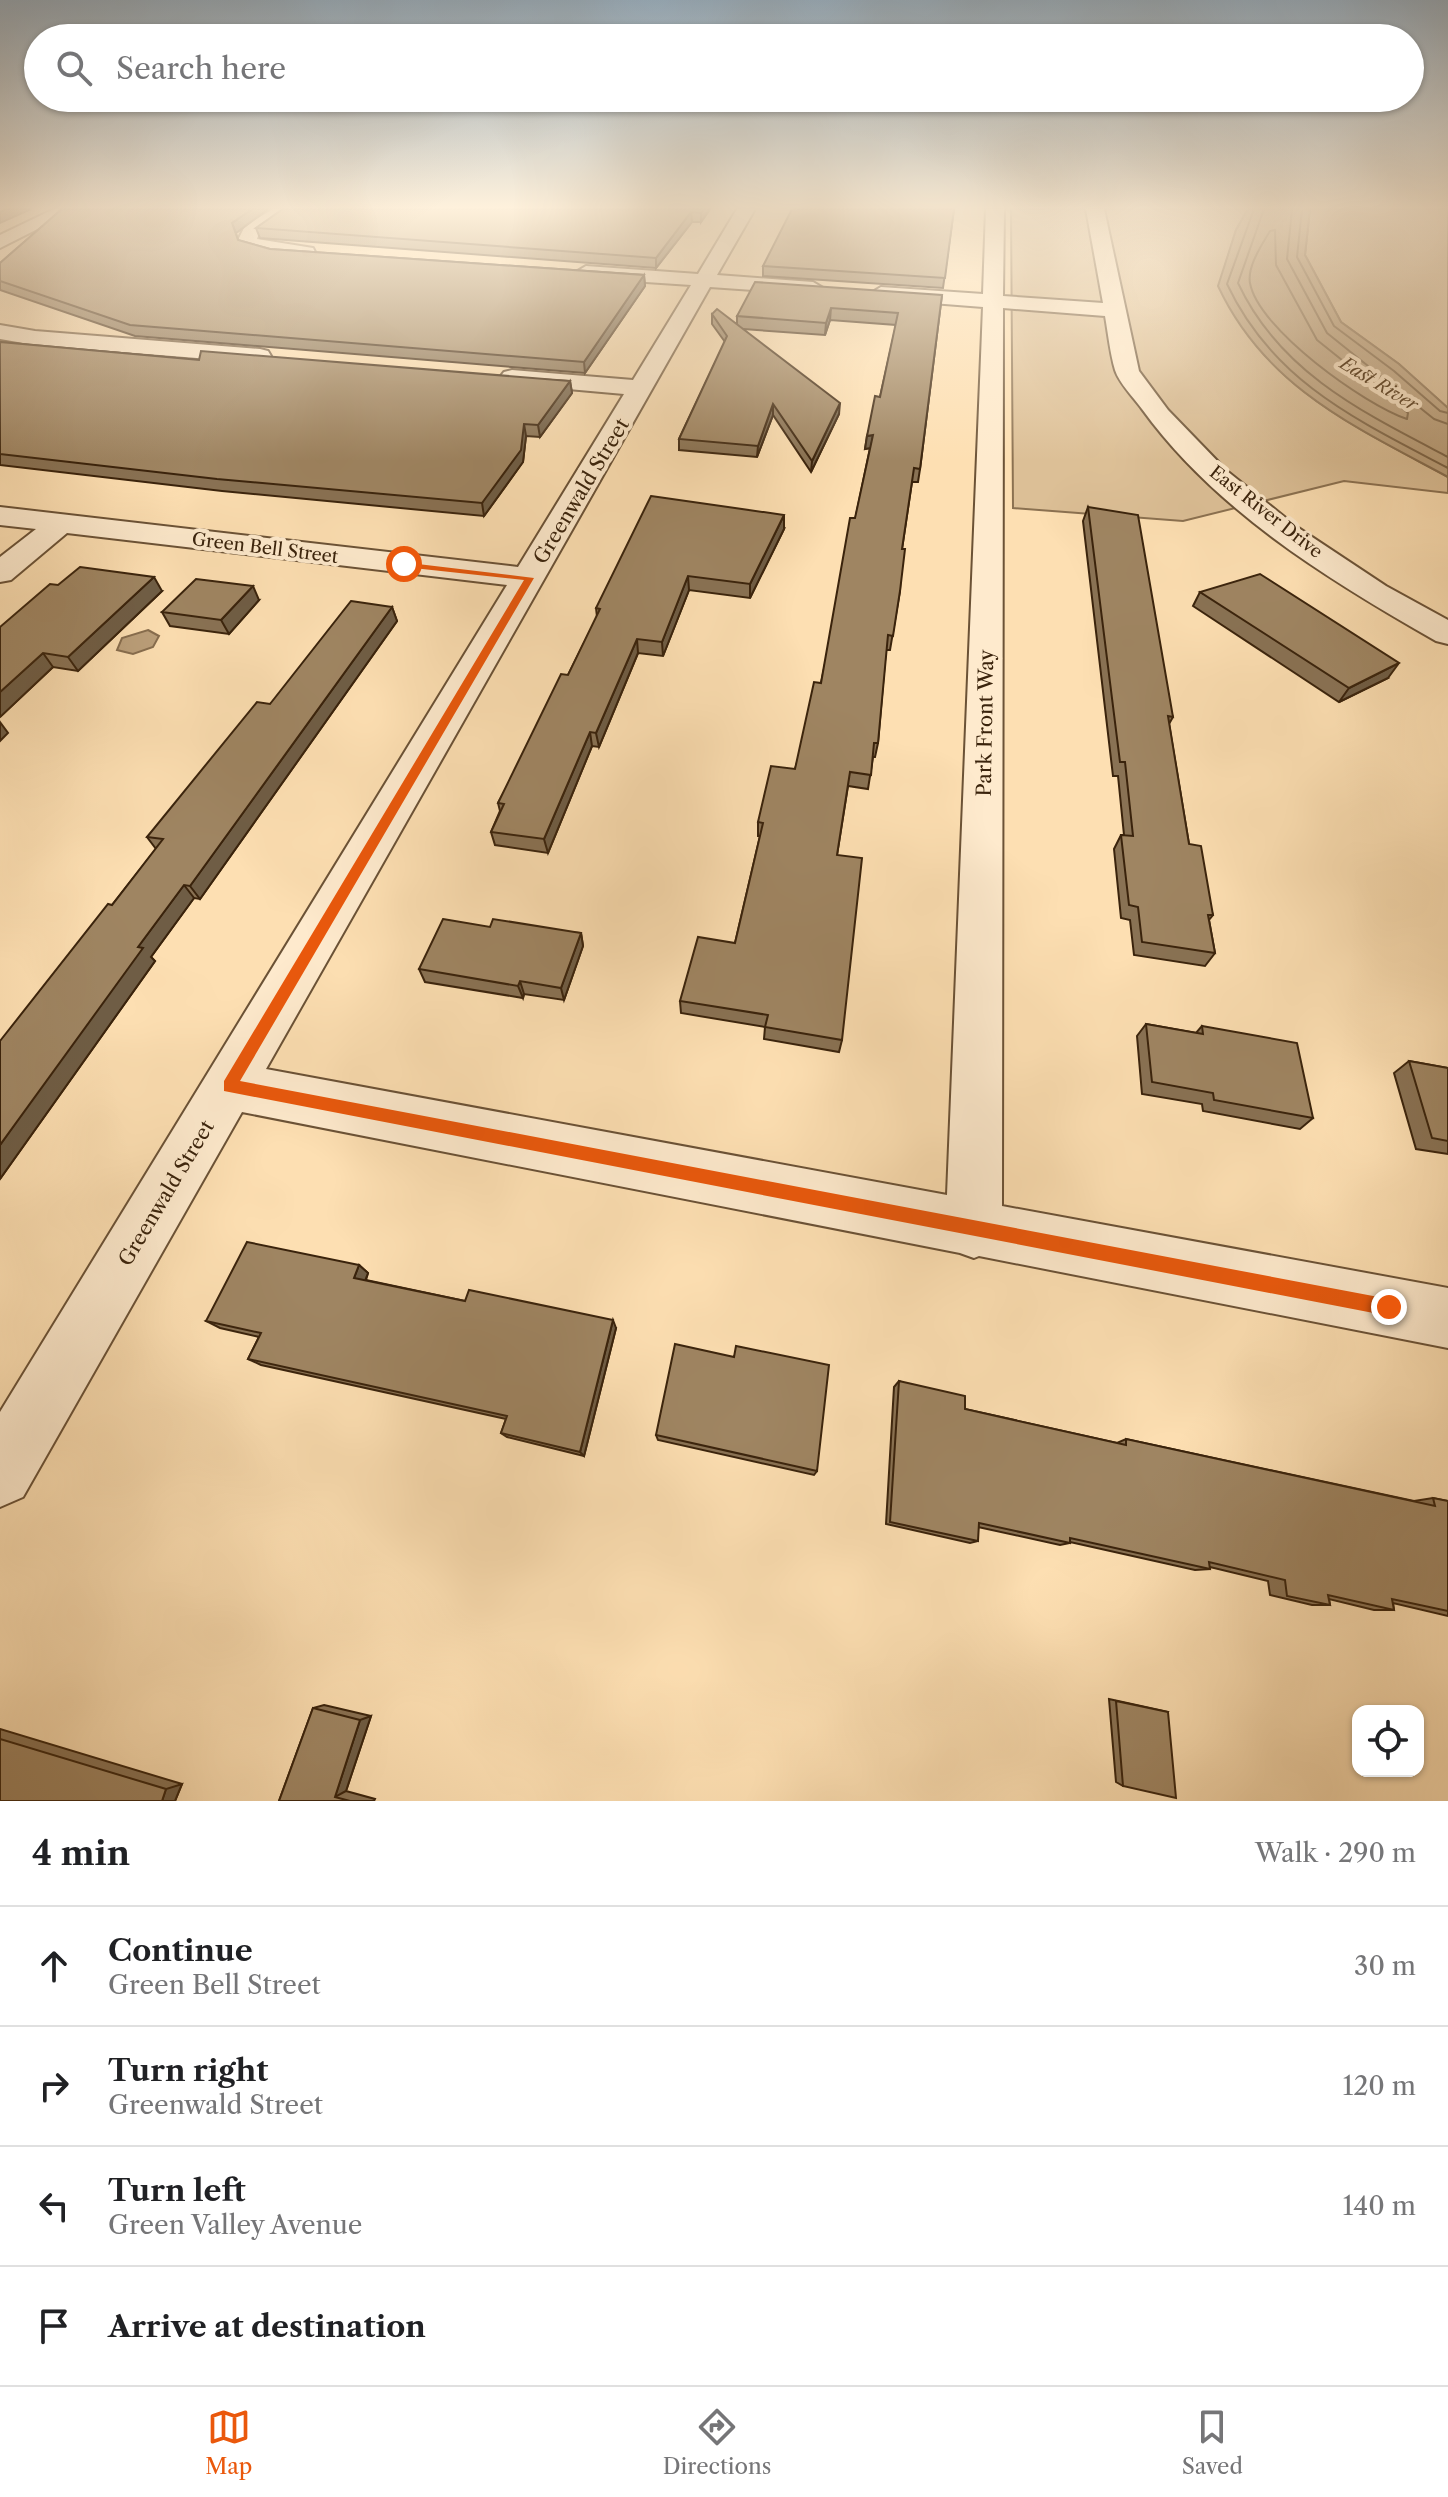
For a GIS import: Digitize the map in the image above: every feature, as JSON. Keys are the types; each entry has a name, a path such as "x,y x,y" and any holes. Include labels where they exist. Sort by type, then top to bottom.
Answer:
{"street":[{"name":"Greenwald Street","path":"0,1474 697,293"},
{"path":"884,293 1115,310"},
{"name":"Park Front Way","path":"974,1230 993,293"},
{"name":"East River Drive","path":"1112,293 1127,372 1159,415 1217,477 1286,533 1375,593 1448,634"},
{"path":"0,332 35,338 284,358"},
{"path":"486,375 642,388"},
{"name":"Green Bell Street","path":"0,516 530,578"},
{"path":"0,573 60,524"},
{"path":"229,1086 1448,1318"}],"shaded area":[{"path":"1012,293 1223,293 1238,321 1261,352 1287,378 1347,421 1448,477 1448,493 1344,481 1183,521 1013,508"},
{"path":"1325,293 1448,293 1448,408 1399,364 1341,322"}],"water":[{"name":"East River","path":"1222,293 1325,293 1341,322 1399,364 1448,408 1448,477 1316,401 1287,378 1238,321"},
{"path":"148,630 159,636 153,647 133,654 117,650 122,638"}],"building":[{"path":"36,293 632,293 584,362 130,325"},
{"path":"749,293 942,295 920,469 914,468 893,636 888,635 878,743 874,743 871,775 850,772 837,855 862,858 842,1040 765,1027 768,1015 680,1001 698,937 735,943 763,823 758,822 771,766 795,769 814,682 821,683 850,518 855,518 873,435 867,436 875,396 880,397 898,313 831,308 826,323 737,316"},
{"path":"717,309 840,403 812,461 773,404 758,446 679,439 727,336 712,314"},
{"path":"0,342 199,360 201,351 570,381 538,425 524,424 521,450 482,503 217,479 0,454"},
{"path":"651,496 784,515 750,584 688,576 662,642 637,639 596,733 590,732 544,839 491,832 504,804 498,803 561,674 568,675 600,609 596,608"},
{"path":"1088,507 1138,515 1173,717 1168,716 1189,844 1201,846 1213,915 1208,915 1215,953 1142,942 1138,907 1129,905 1121,835 1133,836 1125,762 1120,762"},
{"path":"80,567 154,577 68,657 43,653 0,692 0,627 50,584 58,585"},
{"path":"1260,574 1399,663 1349,688 1200,592"},
{"path":"196,579 253,586 221,620 162,612"},
{"path":"351,601 392,607 190,886 184,885 138,947 143,948 0,1145 0,1041 163,839 147,837 257,702 270,704"},
{"path":"443,919 490,927 493,919 581,933 561,988 520,981 518,986 419,969"},
{"path":"1146,1024 1203,1034 1202,1026 1297,1043 1313,1118 1214,1100 1213,1093 1152,1082"},
{"path":"1409,1061 1448,1068 1448,1141 1432,1138"},
{"path":"247,1242 359,1265 354,1278 465,1301 469,1290 613,1320 580,1452 501,1433 507,1416 248,1359 261,1333 206,1321"},
{"path":"675,1344 734,1357 736,1346 829,1365 817,1471 656,1435"},
{"path":"899,1381 965,1396 965,1409 1126,1445 1126,1439 1435,1506 1433,1498 1448,1501 1448,1611 1392,1599 1394,1610 1328,1595 1330,1605 1287,1596 1285,1580 1209,1562 1210,1569 1070,1538 1070,1543 979,1523 978,1541 890,1522"},
{"path":"1116,1701 1168,1712 1176,1798 1123,1786"},
{"path":"313,1708 360,1720 335,1797 350,1801 279,1801"},
{"path":"0,1739 166,1789 162,1801 0,1801"}],"route":[{"path":"404,564 530,578 229,1086 1389,1307"}]}
